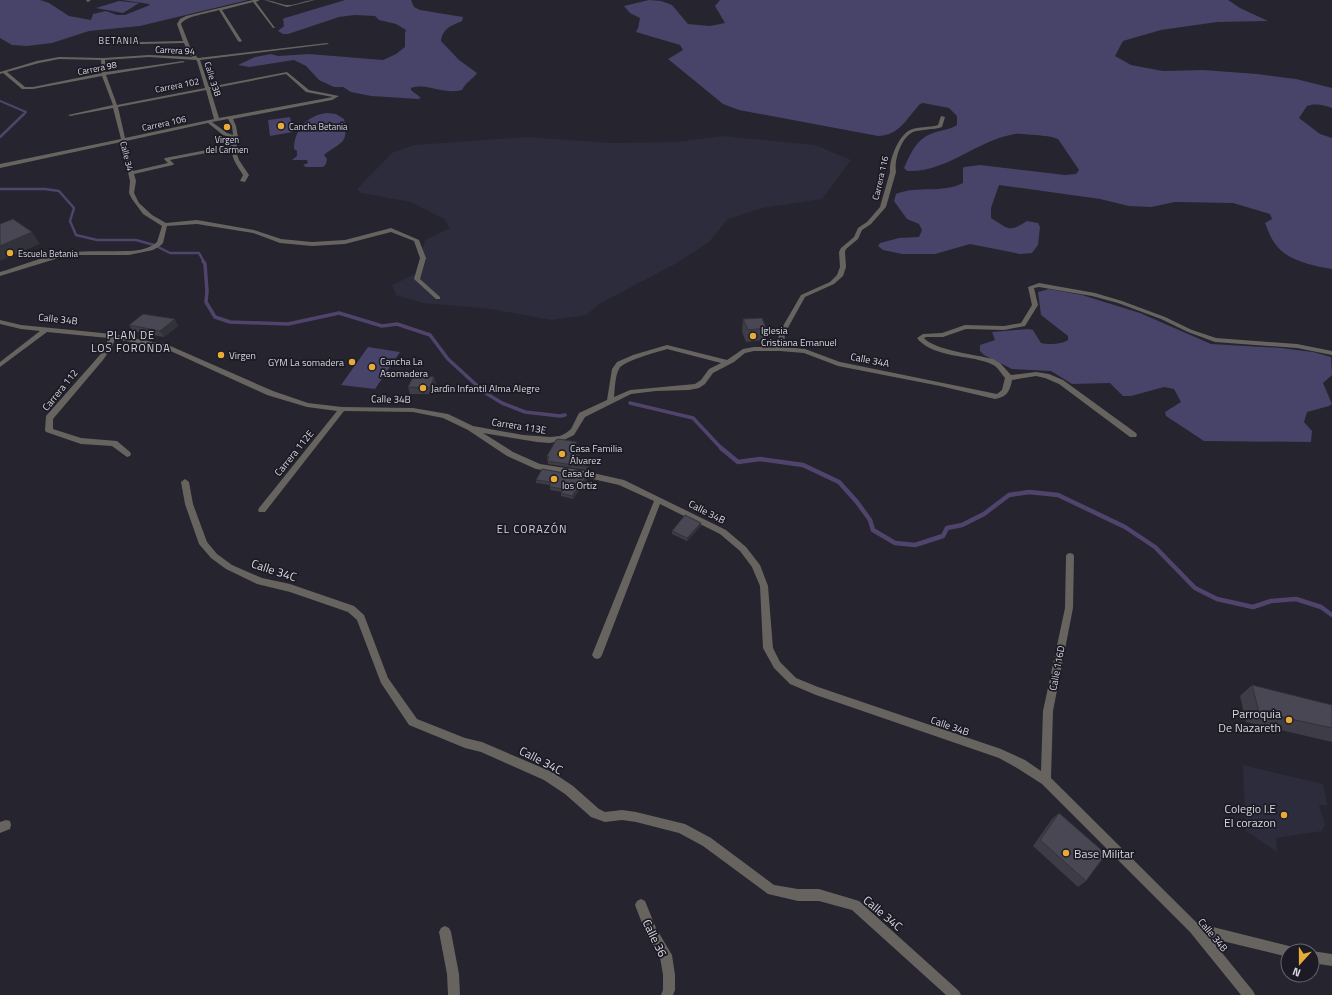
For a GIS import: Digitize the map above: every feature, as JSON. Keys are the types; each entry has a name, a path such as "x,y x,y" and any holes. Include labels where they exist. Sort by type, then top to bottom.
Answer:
{"street":[{"path":"240,41 220,9 256,0 274,27"},
{"path":"266,0 287,6 313,0"},
{"name":"Calle 33B","path":"217,120 208,87 198,59 190,53 179,24 181,20 187,17 220,9"},
{"path":"102,44 185,42"},
{"name":"Carrera 94","path":"2,73 38,62 59,58 103,59 149,56 198,59 327,44"},
{"name":"Calle 34","path":"103,59 104,74 115,105 133,181 132,193 138,204 149,217 165,225"},
{"name":"Carrera 98","path":"2,73 24,88 29,88 198,59"},
{"name":"Carrera 102","path":"70,115 208,87 287,73 308,91 337,96 332,98"},
{"name":"Carrera 106","path":"0,166 217,120 332,98"},
{"path":"230,118 234,126 236,137 234,146 236,160 246,175 243,181"},
{"name":"Carrera 116","path":"780,349 782,333 804,296 832,283 840,276 844,248 856,238 860,229 869,223 883,208 893,172 891,166 895,154 905,135 910,131 932,129 940,126 943,118"},
{"path":"209,122 225,134 236,137"},
{"path":"131,173 171,164 167,159 234,146"},
{"path":"0,274 55,256 71,254 130,253 143,251 158,246 161,242 165,225 196,222 254,232 280,241 312,244 345,242 392,230 416,240 423,258 417,279 438,298"},
{"path":"1133,435 1061,382 1050,377 1034,373 1009,378 998,365 990,361 937,349 924,343 920,338 925,335 942,335 965,327 1004,328 1023,325 1035,305 1031,287 1039,285 1093,294 1120,302 1162,318 1190,332 1215,340 1283,344 1332,352"},
{"name":"Calle 34B","path":"0,322 21,327 112,336 166,346 270,393 308,405 342,409 413,410 445,416 471,428 510,454 539,467 584,474 621,482 723,532 743,549 756,565 764,586 768,648 777,665 793,681 816,692 1001,754 1021,764 1046,780 1194,928 1249,995"},
{"path":"0,365 46,329"},
{"name":"Carrera 112","path":"112,336 109,347 101,358 49,418 49,430 81,441 114,443 127,454"},
{"path":"610,401 615,369 619,364 635,357 666,347 727,362"},
{"name":"Calle 34A","path":"727,362 743,351 754,349 805,351 838,364 940,384 995,397 1000,396 1007,390 1009,378"},
{"name":"Carrera 113E","path":"471,428 545,441 562,439 576,428 582,415 610,401 630,392 656,389 689,388 697,386 703,382 711,371 727,362"},
{"name":"Carrera 112E","path":"262,510 342,409"},
{"name":"Calle 34C","path":"184,482 189,504 203,544 214,556 229,567 260,581 290,588 351,609 361,618 384,680 413,722 465,743 489,750 548,776 569,790 595,813 605,817 622,815 636,817 681,828 707,842 772,890 798,895 819,895 855,905 955,995"},
{"path":"597,655 658,500"},
{"name":"Calle 116D","path":"1046,780 1048,711 1069,608 1070,556"},
{"name":"Calle 36","path":"641,905 651,932 666,955 669,976 669,990 666,995"},
{"path":"1194,928 1280,949"},
{"path":"445,932 453,974 454,995"},
{"path":"1320,958 1332,960"}],"shaded area":[{"path":"0,0 40,0 49,3 69,16 91,20 93,14 106,11 117,15 125,15 150,5 122,0 248,0 140,26 89,31 52,43 27,46 12,45 0,38"},
{"path":"345,0 411,0 414,7 420,10 463,17 462,21 446,30 441,41 459,60 477,73 462,90 448,91 423,86 411,88 411,90 421,98 418,99 371,96 351,92 343,87 334,87 319,80 306,66 294,60 249,67 238,65 255,57 271,54 278,56 309,54 383,60 396,54 405,47 406,30 396,24 379,20 375,16 355,15 339,17 288,34 283,34 278,31 284,26 283,19 285,18"},
{"path":"649,0 661,1 672,5 688,24 710,26 725,23 715,6 720,0 1228,0 1240,8 1268,21 1217,22 1161,30 1123,41 1115,56 1131,65 1163,71 1203,70 1257,74 1296,79 1332,88 1332,108 1320,105 1307,106 1299,118 1320,134 1332,138 1332,269 1301,262 1281,251 1273,240 1265,223 1272,219 1270,214 1233,203 1175,202 1151,207 1129,206 1100,199 999,185 991,208 991,218 1009,228 1016,227 1027,221 1038,223 1040,227 1038,245 1032,253 1020,254 970,244 935,254 902,254 883,250 878,246 880,243 899,238 919,237 922,230 919,224 907,219 894,201 896,194 912,190 947,188 963,183 964,167 980,165 1065,175 1076,174 1079,170 1058,139 1047,136 1015,134 1001,137 935,167 907,171 904,168 909,157 922,139 933,133 957,125 957,116 949,108 923,103 920,104 902,125 892,133 878,136 739,110 723,104 668,59 683,50 680,45 636,32 640,18 630,13 624,6"},
{"path":"119,1 139,3 123,13 96,8"},
{"path":"320,114 336,114 344,119 345,134 342,142 324,155 327,159 326,164 323,167 306,167 303,165 308,163 307,160 292,160 297,156 297,151 294,149 296,135 299,129 308,120"},
{"name":"Cancha Betania","path":"290,117 293,132 270,136 268,120"},
{"path":"724,136 815,145 851,160 822,199 762,208 728,219 709,242 675,264 601,303 586,315 552,320 491,309 423,303 396,295 392,285 417,273 425,240 450,228 444,219 411,202 361,193 357,189 392,153 414,145 527,137 611,143 676,142"},
{"path":"1049,289 1082,295 1140,313 1211,344 1281,348 1313,352 1331,357 1332,375 1323,383 1332,404 1307,412 1304,422 1312,431 1311,442 1204,441 1166,416 1165,412 1181,402 1174,389 1164,387 1131,396 1123,396 1110,383 1072,384 1051,371 1012,369 984,355 980,351 980,345 995,340 992,332 1028,329 1033,330 1041,343 1055,344 1068,340 1068,336 1041,315 1038,292"},
{"name":"Cancha La Asomadera","path":"368,347 400,352 375,389 341,385"},
{"name":"Colegio I.E El corazon","path":"1243,765 1323,784 1327,805 1319,805 1325,824 1322,831 1276,838 1277,852 1246,831"}],"building":[{"path":"13,219 32,232 0,246 0,224"},
{"path":"143,314 175,319 160,331 129,325"},
{"path":"762,318 766,328 748,330 743,319"},
{"path":"414,375 434,377 430,388 408,387"},
{"name":"Casa Familia Álvarez","path":"559,439 577,442 572,453 580,455 578,457 591,460 586,467 547,461 549,457 547,456 556,440"},
{"path":"542,469 586,477 572,496 561,493 563,489 550,487 550,482 536,480"},
{"path":"685,515 701,523 687,538 672,531"},
{"path":"1252,685 1332,705 1332,728 1259,712"},
{"name":"Base Militar","path":"1059,813 1106,854 1086,881 1040,840"}],"waterway":[{"path":"0,101 26,112 24,114"},
{"path":"0,137 24,114"},
{"path":"0,189 45,189 59,191 74,208 70,221 76,235 97,240 136,240 154,245 170,253 199,253 204,262"},
{"path":"203,261 205,264 207,291 206,302 215,317 230,322 288,324 339,313 382,326 397,324 430,335 448,359 484,392 502,403 525,412 560,416 565,415"},
{"path":"630,403 693,418 721,448"},
{"path":"721,448 738,462 760,459 803,465 839,482 857,502 870,520 873,530 895,543 915,545 943,536 947,528 962,525 984,514 1009,495 1029,492 1058,495 1125,527 1155,547 1195,588 1217,599 1253,607 1271,601 1296,599 1321,607 1332,615"}],"place":[{"name":"Cancha Betania","path":"281,126"},
{"name":"Virgen del Carmen","path":"227,127"},
{"name":"Escuela Betania","path":"10,253"},
{"name":"Iglesia Cristiana Emanuel","path":"753,336"},
{"name":"Virgen","path":"221,355"},
{"name":"GYM La somadera","path":"352,362"},
{"name":"Cancha La Asomadera","path":"372,367"},
{"name":"Jardìn Infantil Alma Alegre","path":"423,388"},
{"name":"Casa Familia Álvarez","path":"562,454"},
{"name":"Casa de los Ortiz","path":"554,479"},
{"name":"Parroquia De Nazareth","path":"1289,720"},
{"name":"Colegio I.E El corazon","path":"1284,815"},
{"name":"Base Militar","path":"1066,853"}],"district":[{"name":"BETANIA","path":"119,40"},
{"name":"PLAN DE LOS FORONDA","path":"131,341"},
{"name":"EL CORAZÓN","path":"532,529"}]}
